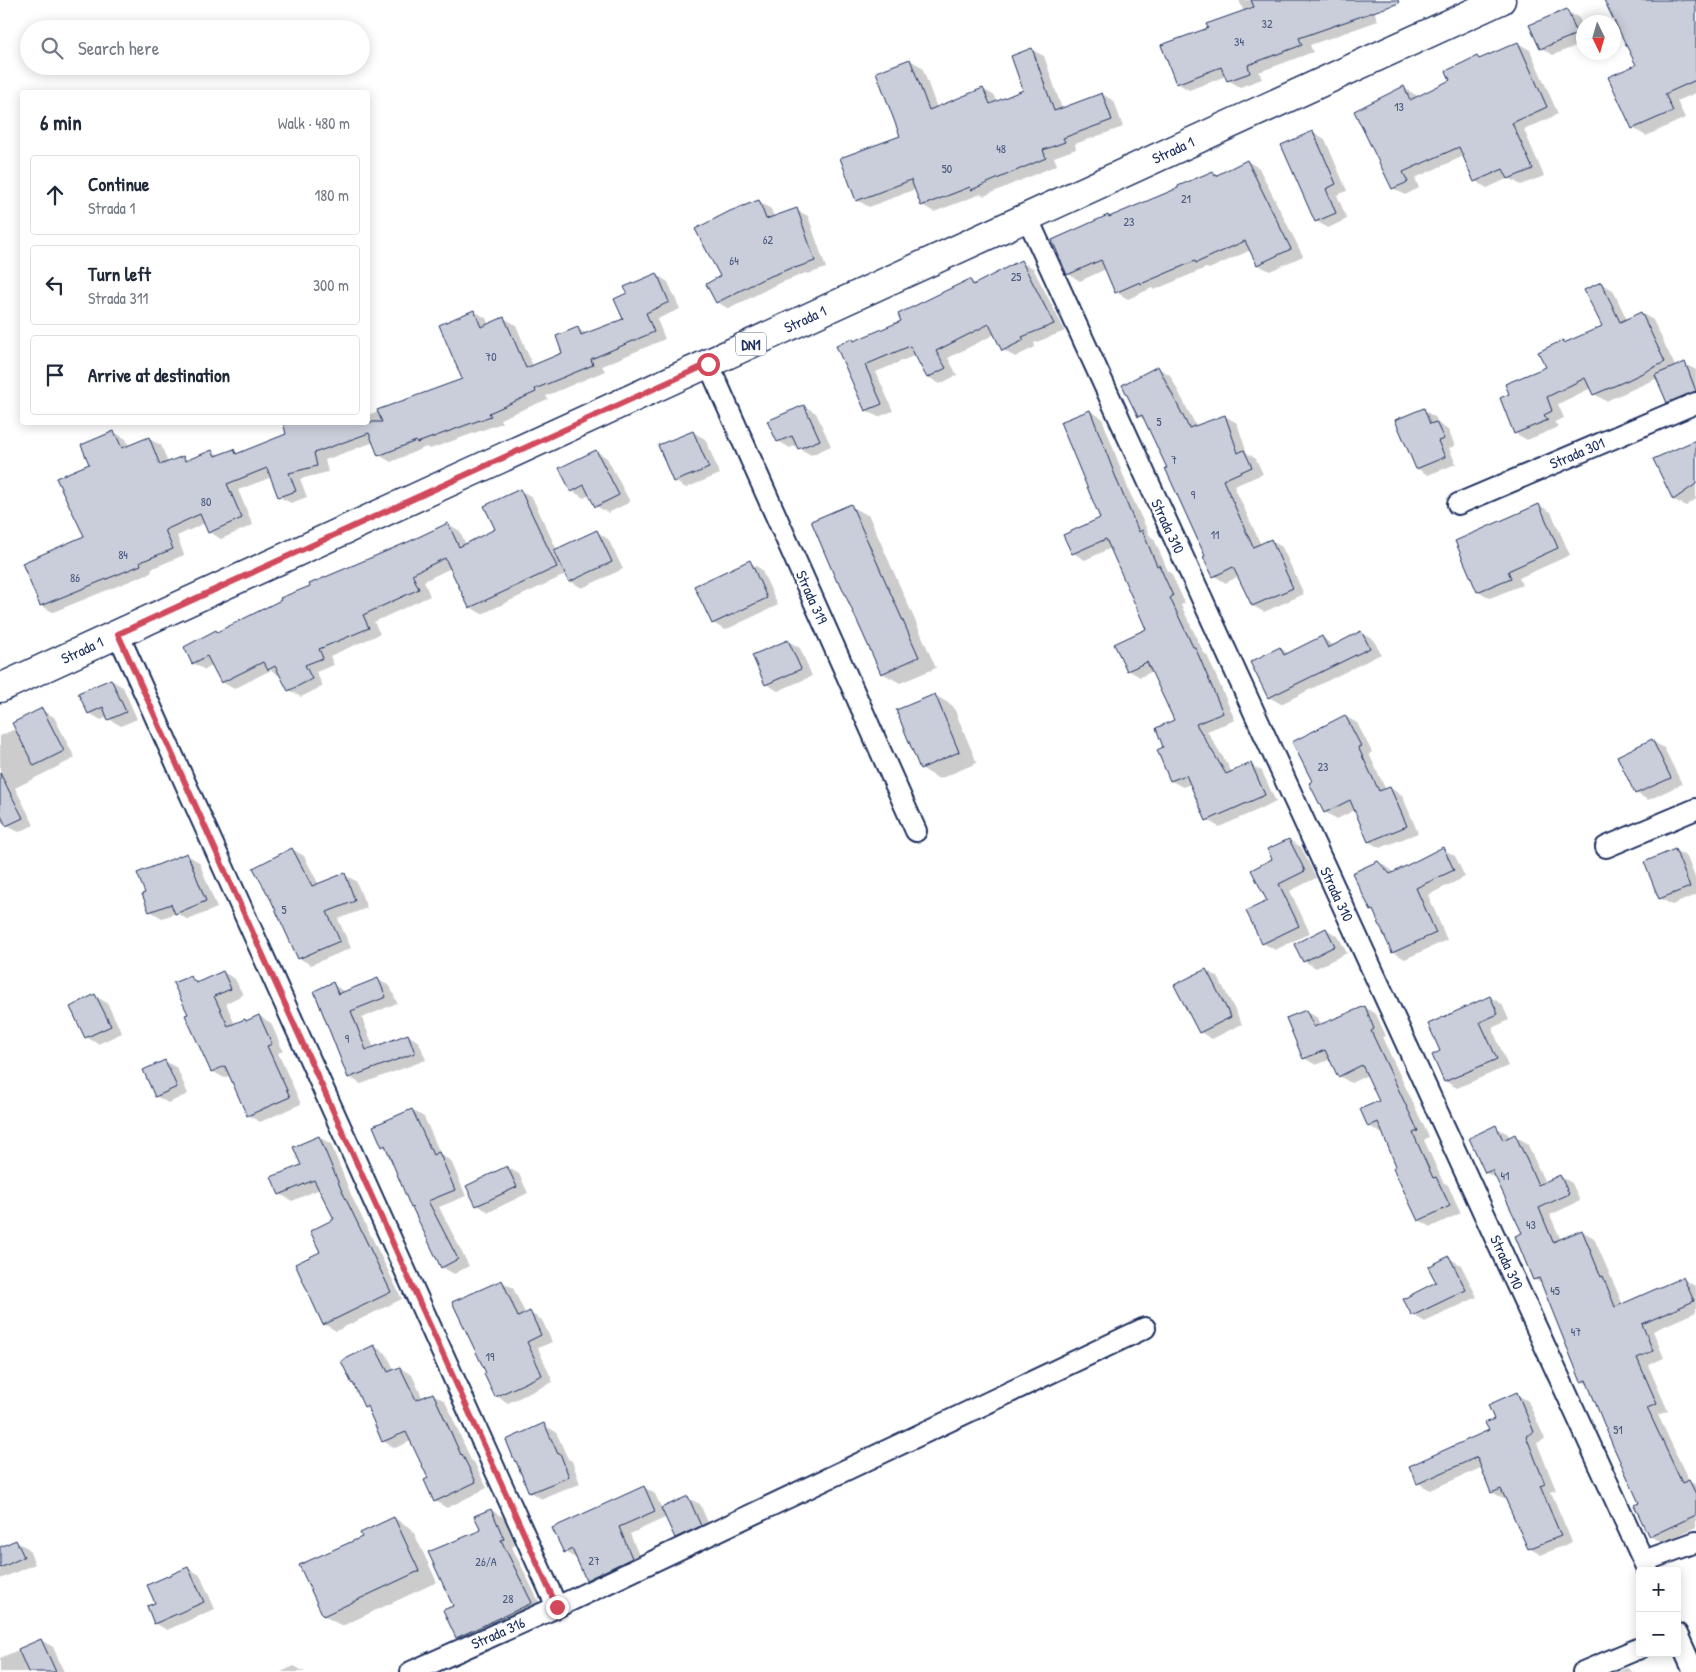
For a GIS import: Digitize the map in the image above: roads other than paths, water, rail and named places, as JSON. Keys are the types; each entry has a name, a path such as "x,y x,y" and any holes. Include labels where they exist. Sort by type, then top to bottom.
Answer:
{"main road":[{"name":"Strada 1","path":"0,688 1501,0"}],"street":[{"name":"Strada 310","path":"1027,217 1646,1566"},
{"name":"Strada 319","path":"708,364 916,831"},
{"name":"Strada 301","path":"1458,504 1696,403"},
{"path":"118,634 557,1607"},
{"path":"1606,847 1696,809"},
{"name":"Strada 316","path":"412,1672 557,1607 1145,1328"},
{"path":"1646,1566 1696,1542"},
{"path":"1681,1643 1694,1672"},
{"path":"1583,1672 1636,1650"}]}
